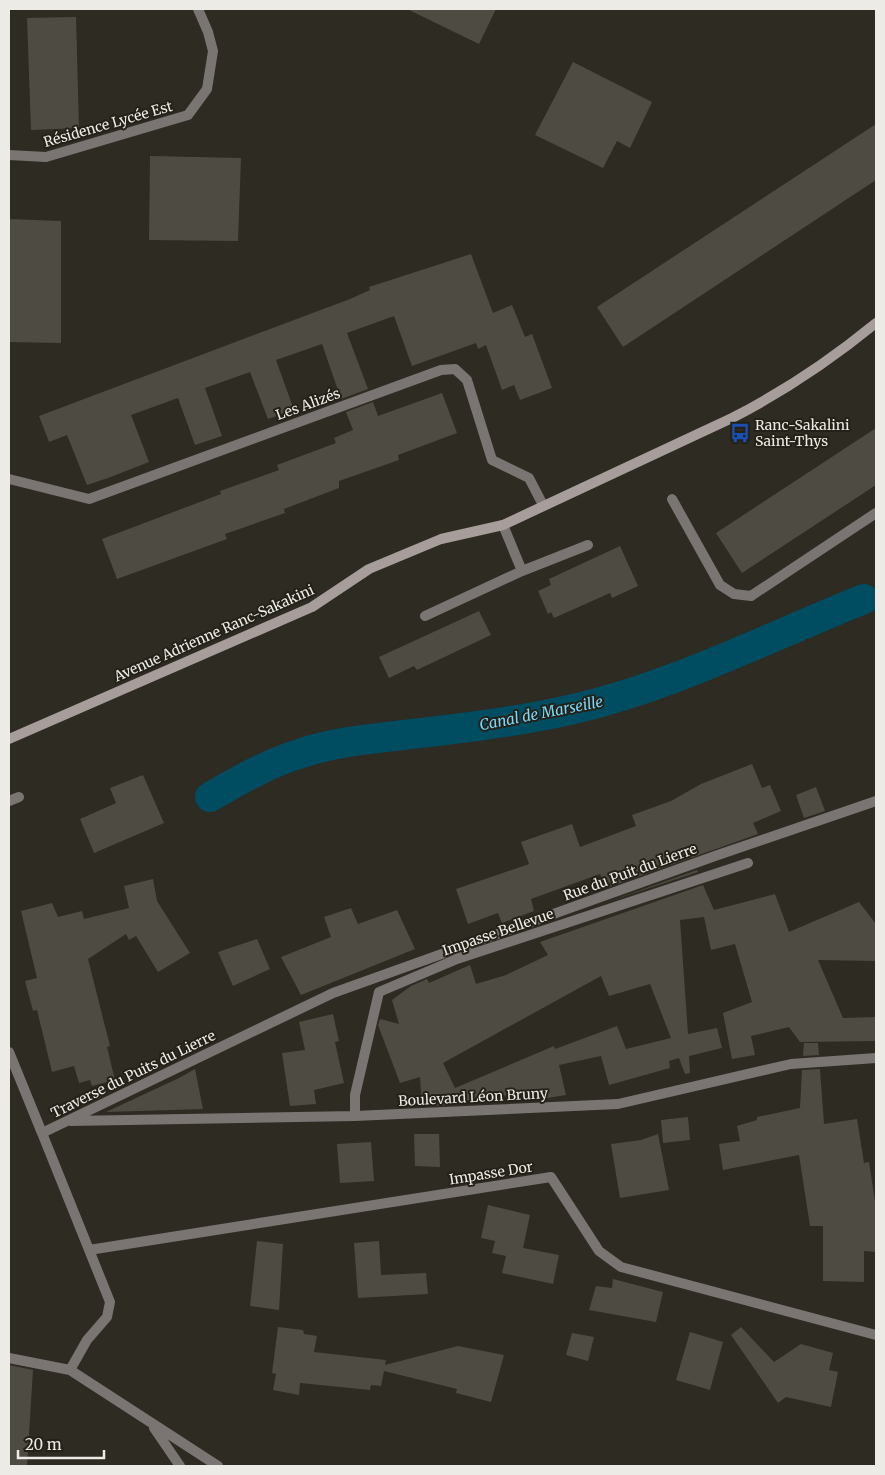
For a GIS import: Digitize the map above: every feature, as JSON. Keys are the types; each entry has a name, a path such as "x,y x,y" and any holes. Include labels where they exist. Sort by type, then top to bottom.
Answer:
{"street":[{"name":"Résidence Lycée Est","path":"9,155 46,158 188,115 207,89 213,51 208,32 198,9"},
{"name":"Avenue Adrienne Ranc-Sakakini","path":"9,739 312,607 369,569 441,539 502,525 760,404 842,351 876,323"},
{"name":"Les Alizés","path":"9,479 90,499 441,370 455,369 467,380 492,460 529,478 543,505"},
{"path":"672,499 720,586 734,594 751,596 876,512"},
{"path":"502,525 522,571"},
{"path":"425,616 522,571 588,545"},
{"path":"9,801 20,797"},
{"name":"Rue du Puit du Lierre","path":"394,971 876,801"},
{"name":"Impasse Bellevue","path":"355,1116 355,1095 379,992 457,959 748,863"},
{"name":"Traverse du Puits du Lierre","path":"70,1370 87,1340 107,1316 110,1302 42,1133 333,993 394,971"},
{"path":"9,1052 42,1133"},
{"name":"Boulevard Léon Bruny","path":"67,1121 355,1116 618,1104 791,1064 876,1058"},
{"name":"Impasse Dor","path":"90,1250 551,1177 600,1252 621,1267 876,1336"},
{"path":"9,1358 70,1370 218,1466"},
{"path":"151,1423 180,1466"}],"building":[{"path":"407,9 496,9 479,44"},
{"path":"76,17 79,128 31,130 27,18"},
{"path":"573,62 652,102 630,148 617,141 603,168 535,135"},
{"path":"876,124 876,180 623,347 597,307"},
{"path":"150,156 241,158 238,241 149,240"},
{"path":"9,219 61,221 61,343 9,342"},
{"path":"471,254 493,313 512,305 525,337 532,334 552,388 520,400 514,385 502,390 486,345 478,349 476,343 412,366 394,316 347,333 368,389 341,399 322,344 276,360 294,410 268,419 250,372 205,388 222,436 195,445 178,398 131,415 149,462 108,478 87,485 67,435 49,442 39,416 350,299 370,290 369,287"},
{"path":"442,393 457,433 398,455 399,460 339,481 339,488 284,509 285,513 225,534 227,539 117,579 102,539 221,494 220,491 279,470 277,465 336,443 334,438 353,430 346,412 373,402 378,416"},
{"path":"876,428 876,485 742,573 716,533"},
{"path":"620,546 638,586 612,598 610,593 554,618 551,612 548,614 538,591 551,585 549,579"},
{"path":"479,611 491,635 417,670 414,666 389,678 379,657"},
{"path":"752,764 762,788 770,785 781,811 753,823 758,834 606,888 600,874 531,899 534,911 502,923 498,913 468,924 456,889 529,864 521,842 572,824 580,847 636,826 632,815 671,801 701,784"},
{"path":"143,775 164,823 94,853 80,819 116,803 110,788"},
{"path":"816,787 825,811 804,818 796,795"},
{"path":"697,870 698,872 610,901"},
{"path":"153,879 157,901 190,953 158,972 136,936 129,940 126,934 88,959 110,1046 107,1047 115,1080 92,1086 90,1080 79,1083 74,1066 52,1072 37,1010 33,1011 25,981 37,978 21,911 52,903 58,917 82,911 84,919 129,908 124,886"},
{"path":"703,885 714,910 775,894 789,932 859,902 876,924 876,961 818,960 843,1018 876,1017 876,1041 800,1042 789,1027 751,1036 755,1055 732,1059 723,1013 752,1002 735,944 711,950 704,917 680,920 688,1034 717,1028 722,1048 689,1056 690,1073 685,1074 679,1058 669,1061 670,1068 609,1085 601,1056 559,1065 566,1095 541,1099 539,1094 492,1096 455,1105 422,1106 420,1077 400,1083 378,1025 380,1019 399,1024 392,1000 411,986 427,979 429,983 470,965 476,984 506,975 548,955 540,942","holes":["601,976 609,996 650,984 671,1038 626,1049 617,1026 555,1049 554,1046 455,1088 443,1063"]},
{"path":"351,908 358,924 397,910 415,949 301,995 281,957 331,937 324,917"},
{"path":"257,939 270,969 233,986 218,952"},
{"path":"333,1014 339,1041 335,1042 344,1083 314,1090 316,1104 290,1106 282,1053 305,1050 299,1022"},
{"path":"804,1043 818,1043 819,1055 803,1056"},
{"path":"195,1069 203,1109 106,1112 179,1078"},
{"path":"820,1069 824,1124 857,1119 864,1163 869,1162 876,1208 876,1252 864,1251 864,1282 823,1281 823,1226 810,1226 799,1155 723,1170 719,1144 740,1141 737,1126 757,1120 757,1117 800,1108 802,1070"},
{"path":"688,1117 690,1140 663,1143 661,1120"},
{"path":"414,1134 439,1134 440,1167 415,1166"},
{"path":"658,1134 669,1190 620,1198 611,1144 641,1140"},
{"path":"371,1142 374,1181 340,1183 337,1144"},
{"path":"488,1205 530,1215 523,1248 559,1255 553,1284 502,1273 506,1256 492,1253 495,1241 481,1238"},
{"path":"257,1241 283,1244 279,1310 250,1306"},
{"path":"379,1241 381,1275 426,1273 428,1294 358,1298 354,1243"},
{"path":"613,1279 663,1292 656,1322 589,1310 596,1286 612,1288"},
{"path":"278,1327 303,1330 304,1334 317,1336 314,1352 386,1360 385,1365 458,1346 504,1355 491,1402 456,1393 457,1389 384,1371 381,1386 371,1385 370,1390 300,1383 299,1395 273,1390 276,1374 272,1373"},
{"path":"741,1327 774,1362 801,1344 833,1353 829,1370 838,1372 831,1407 786,1397 778,1403 731,1335"},
{"path":"690,1332 723,1342 710,1390 676,1380"},
{"path":"572,1333 594,1337 588,1361 566,1355"},
{"path":"9,1365 33,1370 27,1466 9,1466"}],"waterway":[{"name":"Canal de Marseille","path":"210,797 278,762 327,746 521,719 560,712 638,691 714,662 864,599"}],"place":[{"name":"Ranc-Sakalini Saint-Thys","path":"740,433"}]}
